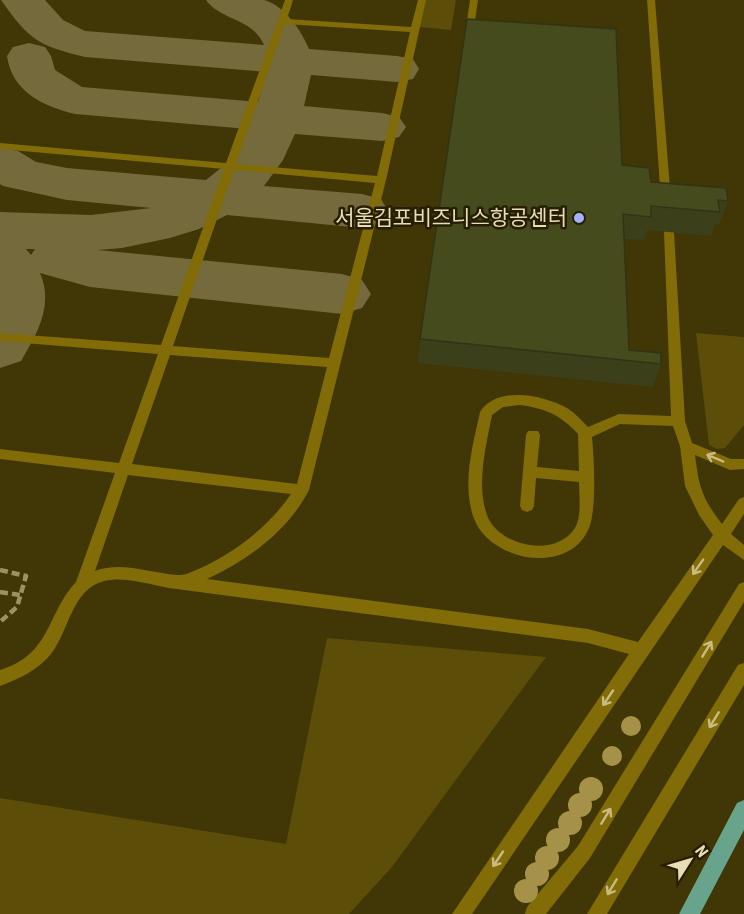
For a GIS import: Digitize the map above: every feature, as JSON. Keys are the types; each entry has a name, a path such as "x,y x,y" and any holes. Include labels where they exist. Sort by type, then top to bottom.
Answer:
{"main road":[{"path":"689,914 744,810"}],"lane":[{"path":"82,586 288,0"},
{"path":"183,582 236,558 251,547 286,515 302,490 381,180 422,0"},
{"path":"470,27 474,0"},
{"path":"651,0 666,207"},
{"path":"281,21 415,30"},
{"path":"0,146 381,180"},
{"path":"669,232 678,421 687,447 692,486 704,511 721,534 744,554"},
{"path":"0,337 334,363"},
{"path":"519,400 549,404 573,420 585,434 584,524 574,539 560,549 548,552 512,547 499,541 483,525 479,515 475,484 486,412 500,402 519,400"},
{"path":"585,434 619,419 678,421"},
{"path":"527,506 532,435"},
{"path":"687,447 730,465 744,464"},
{"path":"0,454 302,490"},
{"path":"530,471 585,477"},
{"path":"461,914 744,503"},
{"path":"0,678 23,667 46,648 68,603 82,586 90,580 111,573 588,636 641,650"},
{"path":"547,914 744,589"},
{"path":"596,914 744,670"},
{"path":"534,914 584,852"}],"path":[{"path":"0,570 26,576 17,607 0,622"},
{"path":"0,592 20,595"}],"shaded area":[{"path":"425,0 456,0 451,30 419,27"},
{"path":"696,333 744,337 744,425 725,448 717,449 709,445"},
{"path":"327,638 546,657 392,867 349,914 0,914 0,798 286,844"}],"building":[{"name":"서울김포비즈니스항공센터","path":"467,19 616,29 622,165 649,168 651,182 726,188 728,201 718,200 720,212 651,206 651,217 623,214 629,350 661,353 661,364 420,339"}],"taxiway":[{"path":"22,0 54,34 85,44 291,61"},
{"path":"227,0 251,10 270,22 284,40 291,61"},
{"path":"29,56 34,73 44,85 75,100 277,118"},
{"path":"277,118 292,64 291,61"},
{"path":"291,61 397,69"},
{"path":"216,198 249,172 266,145 277,118"},
{"path":"277,118 382,127"},
{"path":"0,162 21,175 67,184 216,198"},
{"path":"0,229 61,233 122,231 151,226 180,217 216,198"},
{"path":"216,198 362,211"},
{"path":"0,252 14,276 17,287 16,310 0,346"},
{"path":"56,259 90,268 342,294"}],"place":[{"name":"서울김포비즈니스항공센터","path":"579,218"}]}
